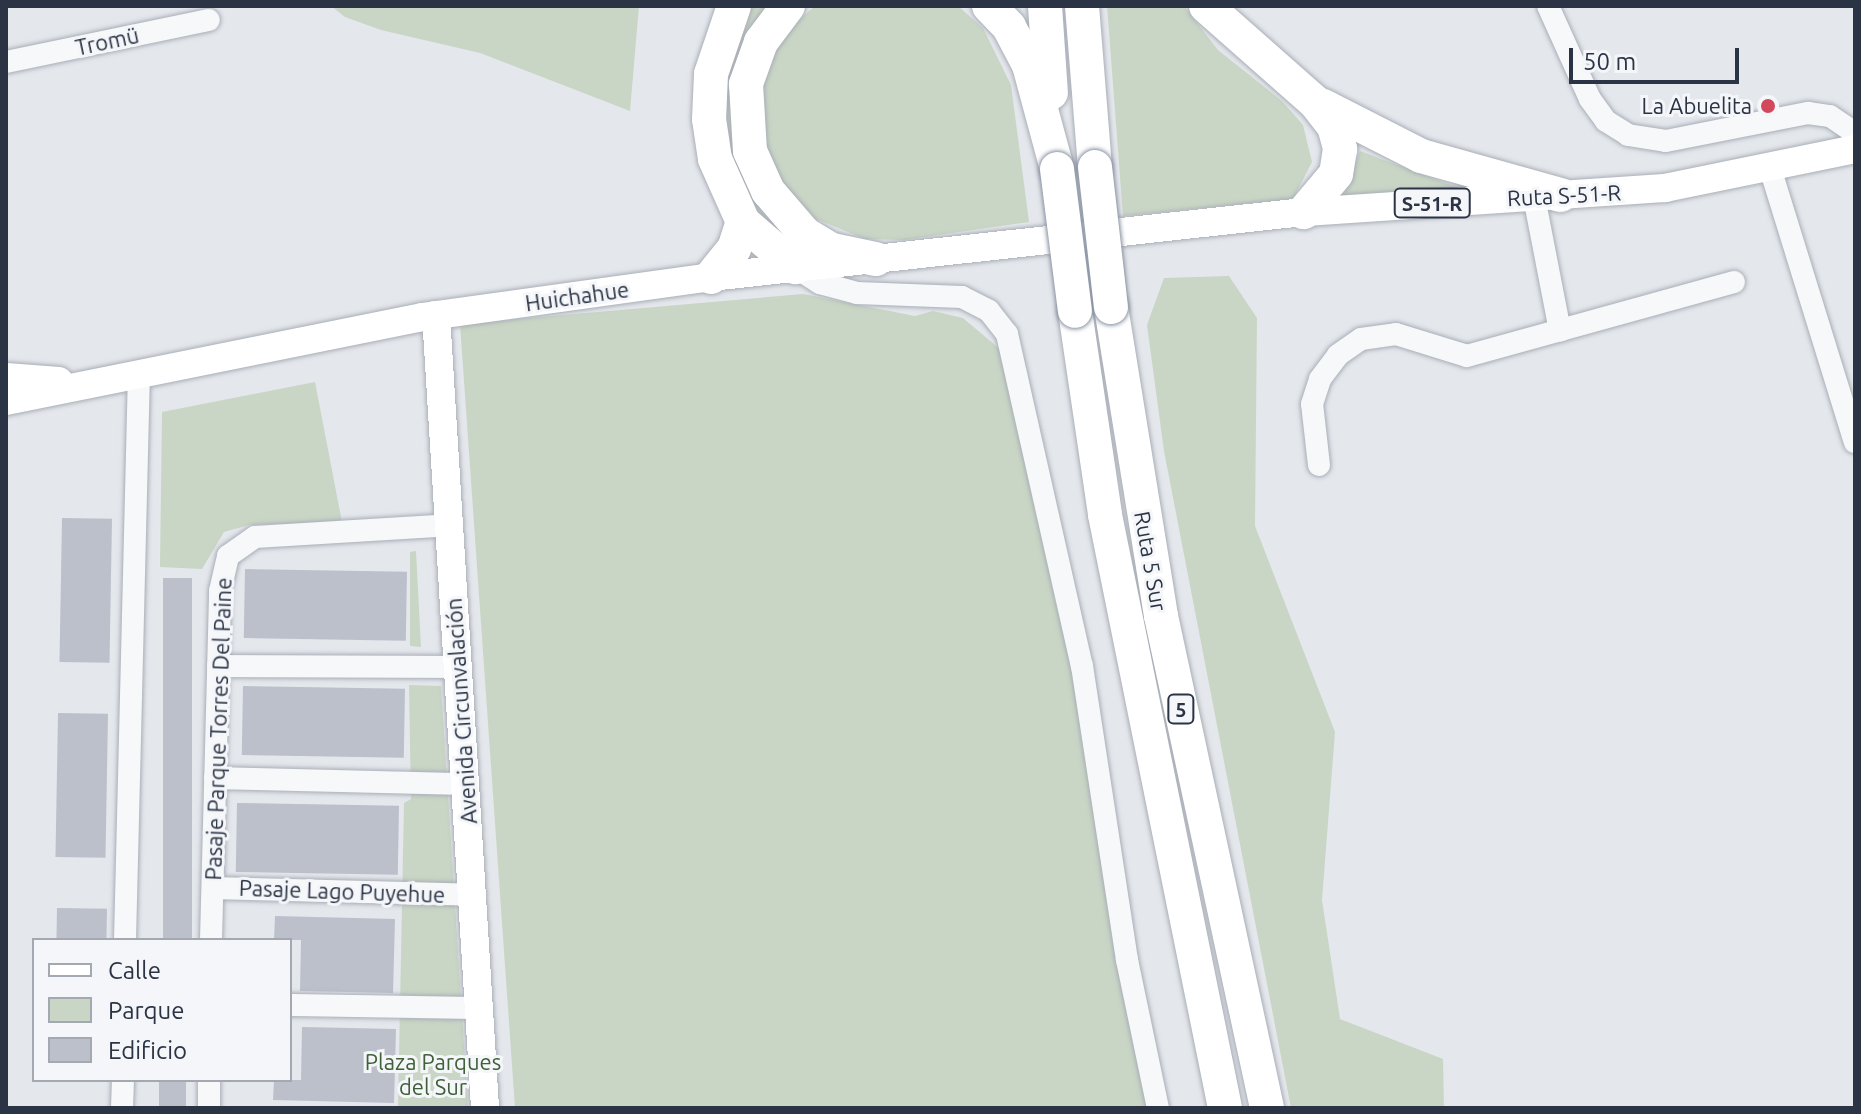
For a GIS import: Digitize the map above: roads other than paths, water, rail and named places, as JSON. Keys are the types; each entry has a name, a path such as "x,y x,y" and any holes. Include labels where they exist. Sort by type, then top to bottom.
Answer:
{"highway":[{"path":"734,6 717,50 709,119 715,159 743,222 795,267"},
{"path":"788,6 761,42 746,84 750,151 768,191 805,234 832,250 876,259"},
{"path":"989,6 1009,27 1029,65 1057,169"},
{"name":"Ruta 5 Sur","path":"1045,6 1057,169 1105,515 1225,1108"},
{"name":"Ruta 5 Sur","path":"1082,6 1095,167 1111,307 1161,616 1267,1108"},
{"path":"1206,6 1315,102 1334,126 1340,149 1330,184 1304,212"},
{"path":"1315,102 1421,156 1548,196"},
{"path":"711,277 734,249 743,222"}],"main road":[{"name":"Ruta S-51-R","path":"1078,233 1304,212 1665,188 1855,149"},
{"name":"Huichahue","path":"6,401 436,315 711,277 1078,233"},
{"name":"Avenida Circunvalación","path":"436,315 485,1108"},
{"name":"Huichahue","path":"6,377 80,384"}],"street":[{"path":"1548,6 1590,99 1606,121 1628,135 1666,141 1808,113 1830,116 1855,133"},
{"name":"Tromü","path":"6,62 181,16 209,20"},
{"path":"1770,168 1855,442"},
{"path":"1548,196 1560,331"},
{"path":"795,267 820,283 857,293 962,297 989,311 1007,334 1082,666 1124,944 1158,1108"},
{"path":"1319,465 1312,404 1320,379 1338,355 1361,339 1396,334 1467,356 1734,282"},
{"path":"125,938 139,373"},
{"name":"Pasaje Parque Torres Del Paine","path":"211,938 220,591 228,556 240,543 255,537 449,525"},
{"path":"218,666 458,667"},
{"path":"215,778 465,784"},
{"name":"Pasaje Lago Puyehue","path":"213,888 472,895"},
{"path":"292,1005 479,1008"},
{"path":"122,1108 123,1082"},
{"path":"209,1082 209,1108"}],"place":[{"name":"La Abuelita","path":"1768,106"}],"park label":[{"name":"Plaza Parques del Sur","path":"433,1074"}]}
